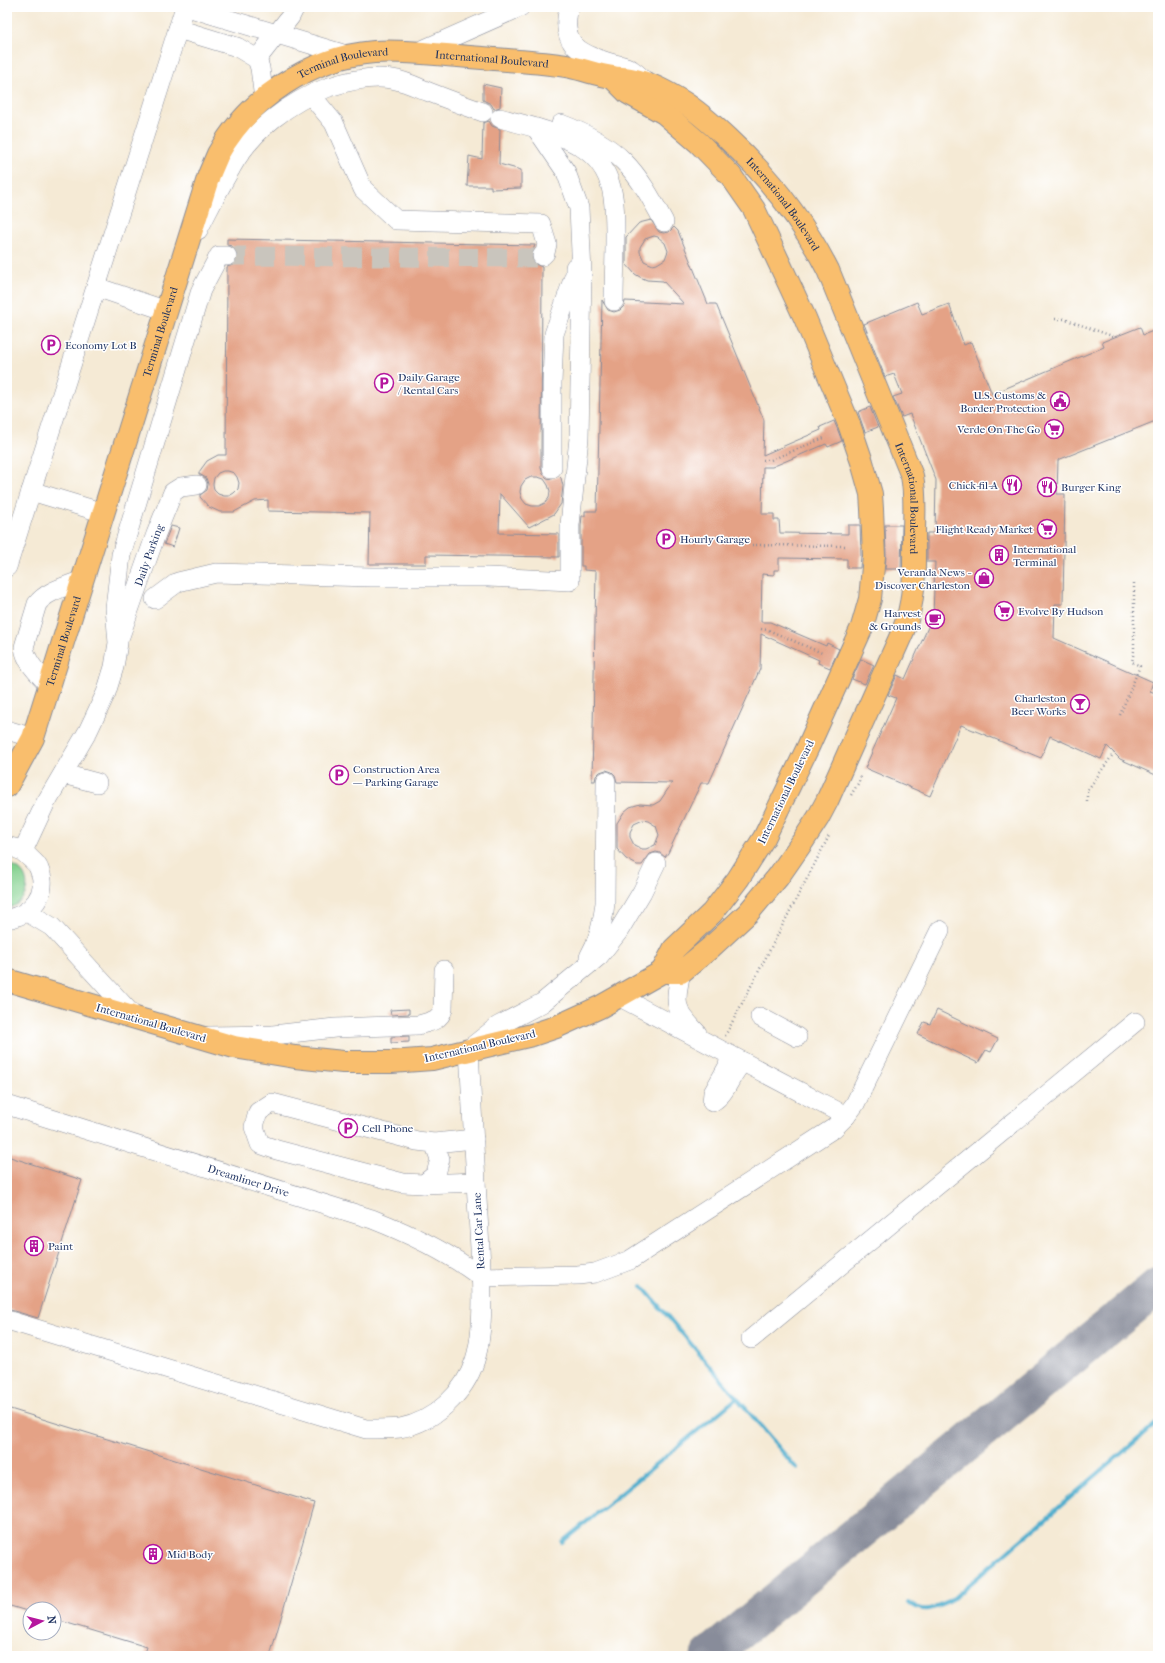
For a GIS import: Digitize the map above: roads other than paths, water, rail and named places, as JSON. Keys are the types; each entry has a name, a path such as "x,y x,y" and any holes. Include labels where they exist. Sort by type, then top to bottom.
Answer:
{"main road":[{"name":"Terminal Boulevard","path":"33,738 203,193 218,154 244,119 264,99 277,88 301,74 350,56 374,52 418,52"},
{"name":"International Boulevard","path":"7,980 234,1047 344,1062 414,1061 432,1059 532,1035 556,1027 672,972 731,930 762,896 793,856 818,818 903,632 910,612 915,569 914,494 909,469 828,270 806,229 767,178 718,130 683,102 632,79 612,77 595,72 550,64 418,52"},
{"name":"International Boulevard","path":"612,77 628,93 664,113 699,143 731,176 754,209 806,318 849,424 871,494 874,556 870,599 862,627 764,838 747,866 712,913 674,949 672,972"},
{"path":"7,786 33,738"}],"street":[{"path":"7,567 186,7 350,56"},
{"path":"257,59 290,17 295,7"},
{"path":"418,52 520,7"},
{"path":"569,7 566,16 567,28 570,39 577,49 586,55 631,69 650,86"},
{"path":"178,29 237,47 257,59 260,68 264,99"},
{"path":"184,254 231,168 247,146 278,115 291,105 338,84 377,78 390,79 403,82 491,115 560,136 583,148 596,160 606,175 614,195 614,301"},
{"path":"311,95 334,123 364,190 396,220 541,224 547,244 545,254 542,256"},
{"path":"536,128 559,124 589,136 617,154 641,181 664,222"},
{"path":"155,598 178,582 216,572 371,578 488,577 570,581 570,525 579,438 582,274 579,208 566,172 536,128"},
{"path":"552,468 552,383 554,334 575,274 579,208"},
{"path":"7,919 27,912 36,903 41,892 42,879 39,868 15,849 64,774 88,731 106,693 114,667 118,643 115,608 121,555 201,290 219,256 227,256"},
{"path":"96,287 167,311"},
{"name":"Daily Parking","path":"118,643 156,534 173,492 181,488 197,485"},
{"path":"31,491 104,513"},
{"path":"49,685 28,660 24,647 37,604 40,599 48,594 82,580"},
{"path":"7,730 33,738"},
{"path":"64,774 97,783"},
{"path":"584,968 593,950 603,921 605,903 606,782"},
{"path":"469,1049 498,1026 542,1003 573,979 599,956 618,932 642,892 656,863"},
{"path":"27,912 52,927 136,1019"},
{"path":"481,1277 578,1275 595,1272 630,1260 823,1135 846,1116 855,1104 940,930"},
{"path":"198,1036 273,1034 335,1028 418,1025 435,1020 441,1015 443,1009 444,970"},
{"path":"672,972 679,1013 686,1022 724,1052"},
{"path":"620,997 846,1116"},
{"path":"760,1017 797,1037"},
{"path":"751,1339 1135,1022"},
{"name":"Rental Car Lane","path":"7,1320 366,1429 400,1428 417,1423 433,1415 460,1390 475,1361 478,1346 481,1277 469,1049"},
{"path":"474,1139 434,1143 417,1141 272,1103 258,1112 254,1127 260,1144 277,1150 403,1183 424,1184 476,1182"},
{"name":"Dreamliner Drive","path":"7,1105 372,1219 404,1232 449,1255 481,1277"},
{"path":"424,1184 436,1174 440,1158 434,1143"}],"waterway":[{"path":"642,1286 797,1469"},
{"path":"562,1542 737,1398"},
{"path":"909,1602 914,1606 924,1609 933,1608 949,1602 1158,1422"}],"tunnel":[{"path":"227,256 541,258 542,256"}],"place":[{"name":"Economy Lot B","path":"51,345"},
{"name":"Daily Garage / Rental Cars","path":"384,383"},
{"name":"U.S. Customs & Border Protection","path":"1060,401"},
{"name":"Verde On The Go","path":"1054,429"},
{"name":"Chick-fil-A","path":"1012,485"},
{"name":"Burger King","path":"1047,487"},
{"name":"Flight Ready Market","path":"1047,529"},
{"name":"Hourly Garage","path":"666,539"},
{"name":"International Terminal","path":"999,555"},
{"name":"Veranda News - Discover Charleston","path":"984,578"},
{"name":"Evolve By Hudson","path":"1004,611"},
{"name":"Harvest & Grounds","path":"935,619"},
{"name":"Charleston Beer Works","path":"1080,704"},
{"name":"Construction Area — Parking Garage","path":"339,775"},
{"name":"Cell Phone","path":"348,1128"},
{"name":"Paint","path":"34,1246"},
{"name":"Mid Body","path":"153,1554"}]}
